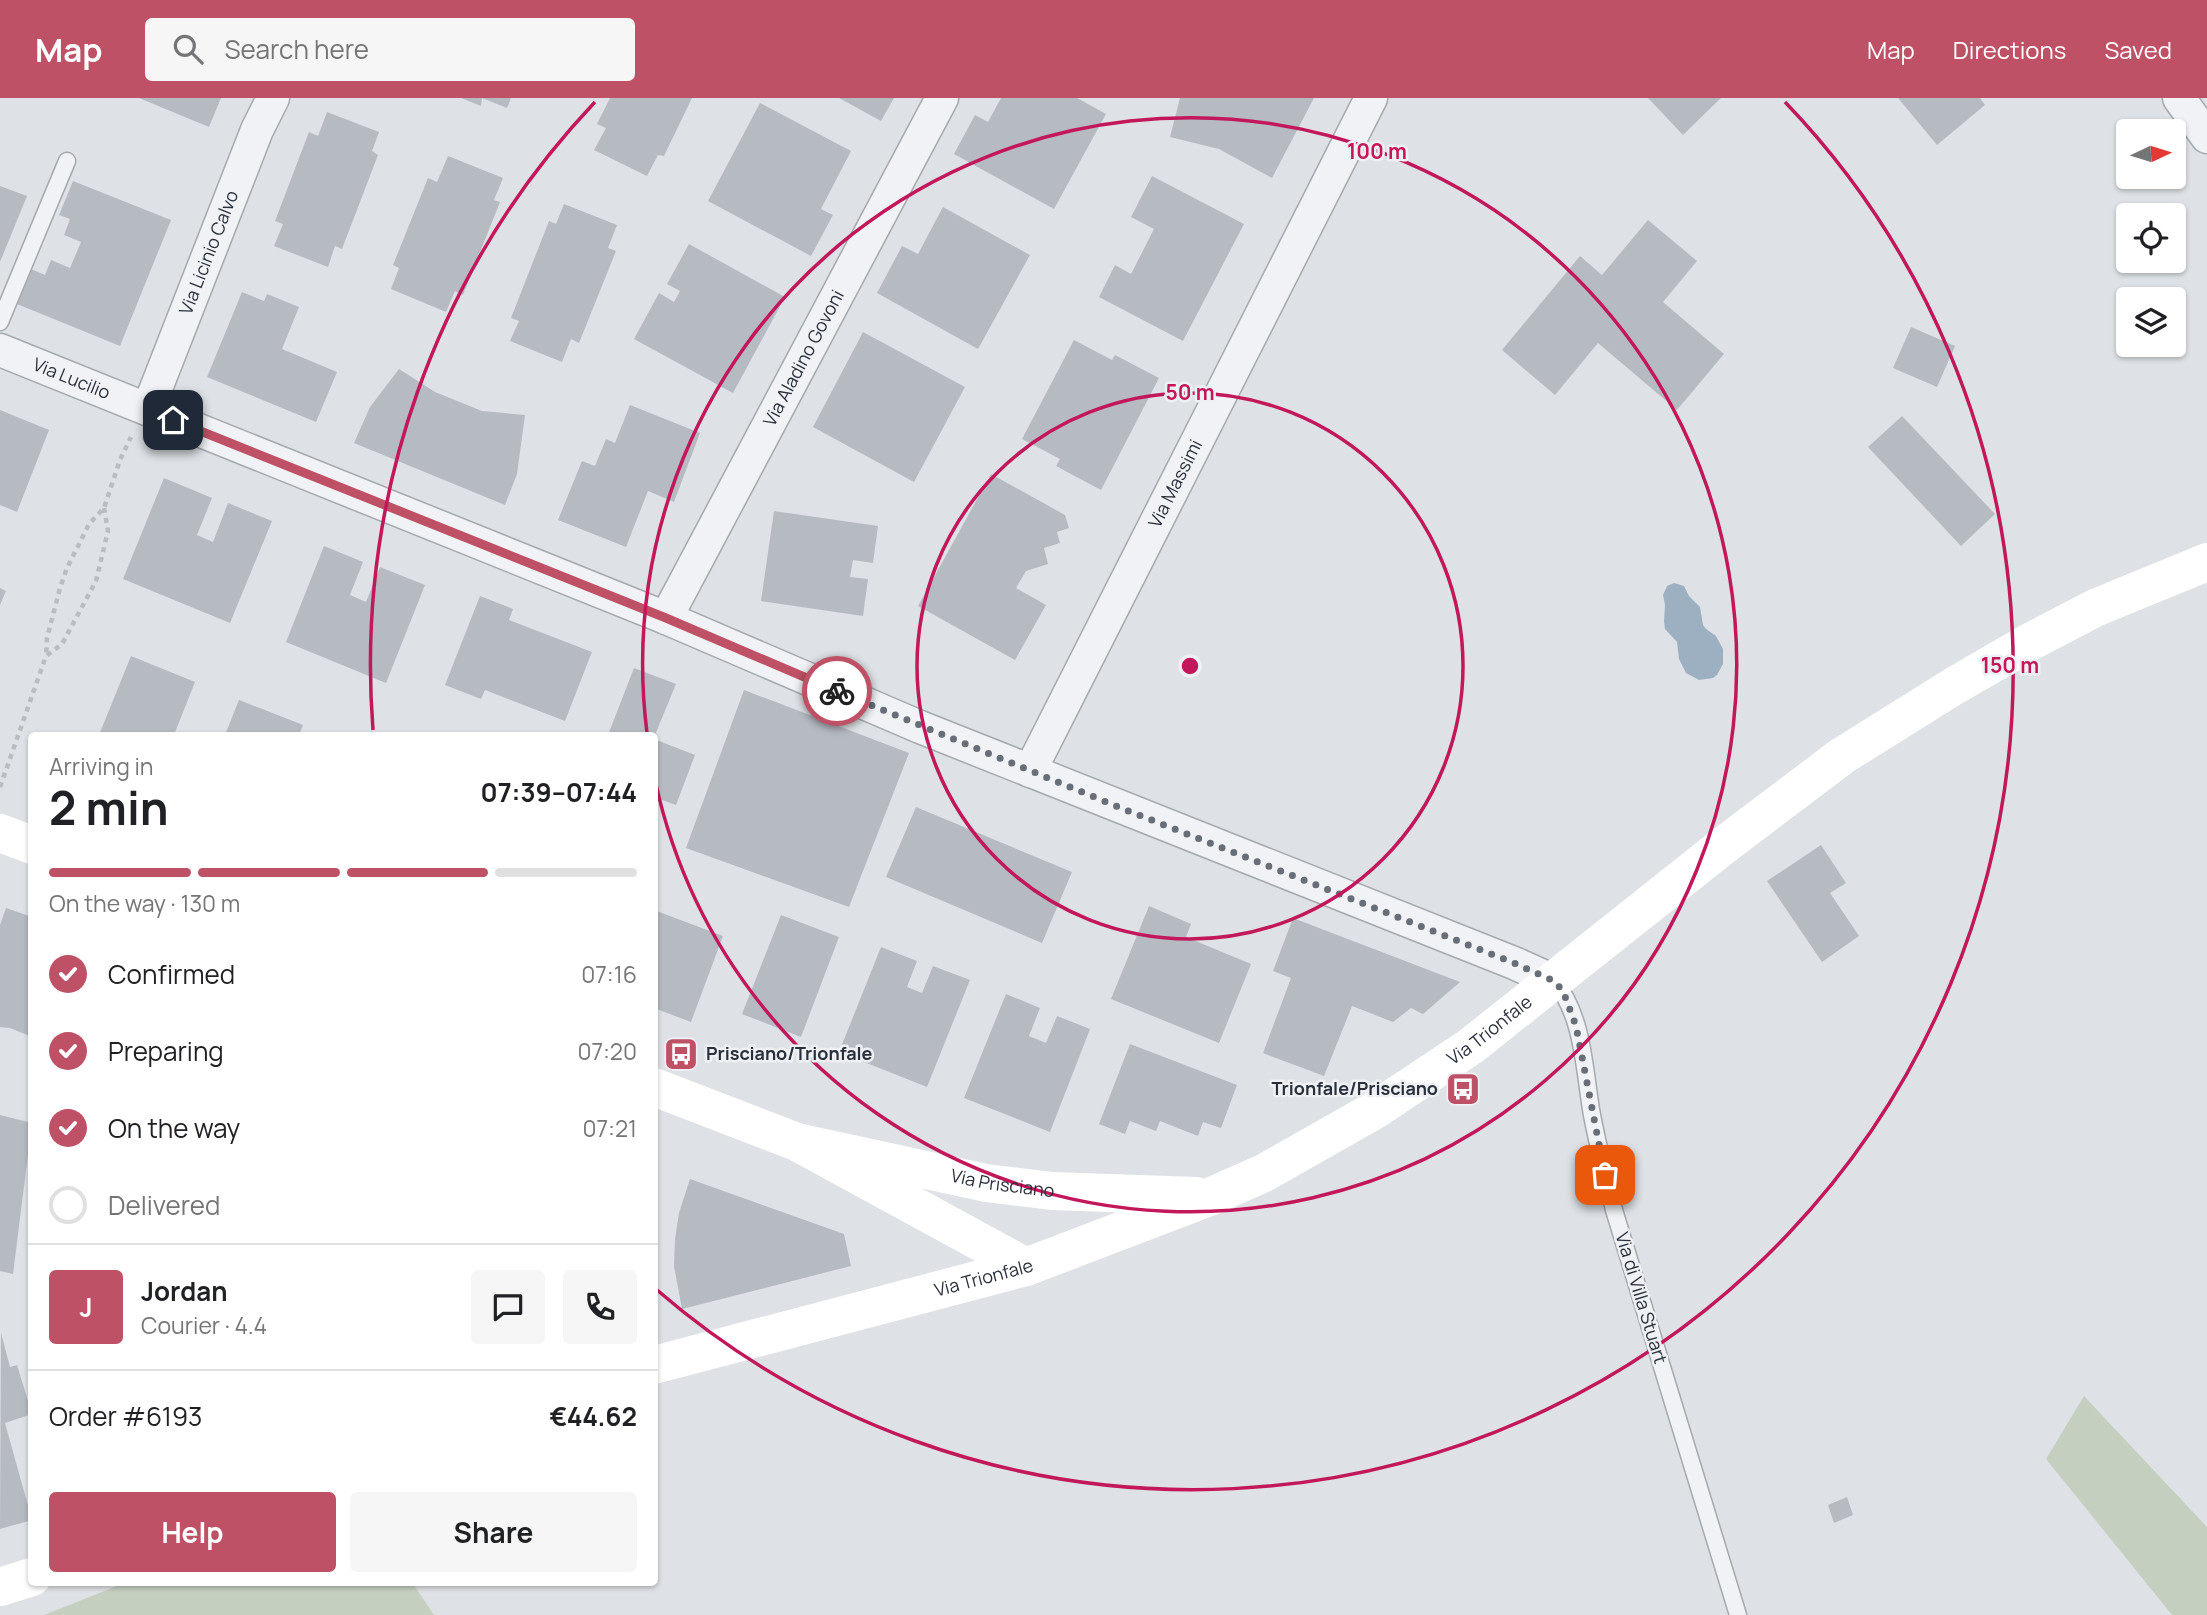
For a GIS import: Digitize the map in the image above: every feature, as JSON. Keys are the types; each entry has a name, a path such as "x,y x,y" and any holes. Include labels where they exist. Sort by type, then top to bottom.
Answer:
{"main road":[{"name":"Via Trionfale","path":"2095,608 2207,537"},
{"name":"Via Trionfale","path":"658,1364 1026,1267 1212,1196 1301,1154 1375,1110 1471,1046 1723,846 1842,756 1990,664 2095,608 2207,562"},
{"path":"0,833 28,844"},
{"name":"Via Prisciano","path":"658,1089 797,1142 1026,1267"},
{"name":"Via Prisciano","path":"797,1142 986,1183 1052,1191 1212,1196"},
{"path":"0,1587 28,1578"}],"street":[{"name":"Via Licinio Calvo","path":"140,421 252,143 273,98"},
{"name":"Via Aladino Govoni","path":"666,618 942,98"},
{"name":"Via Massimi","path":"1030,771 1371,98"},
{"path":"2187,102 2207,137"},
{"name":"Via Lucilio","path":"0,350 140,421 666,618 920,727 1554,981"}],"lane":[{"path":"0,322 67,160"},
{"name":"Via di Villa Stuart","path":"1554,981 1563,991 1576,1026 1595,1131 1614,1210 1738,1615"}],"path":[{"path":"0,787 46,656 47,638 67,568 89,524 104,508 120,460 140,421"},
{"path":"46,656 62,644 96,581 108,531 104,508"}],"green space":[{"path":"2084,1396 2207,1527 2207,1615 2172,1615 2046,1459"},
{"path":"117,1586 415,1586 434,1615 44,1615"}],"water":[{"path":"1674,583 1684,586 1700,607 1703,625 1716,636 1723,649 1723,664 1713,678 1699,680 1686,673 1679,659 1677,642 1665,629 1663,595 1667,586"}],"building":[{"path":"139,98 221,98 209,127"},
{"path":"461,98 482,98 481,106"},
{"path":"482,98 511,98 507,108"},
{"path":"610,98 692,98 664,156 658,155 647,176 594,150 606,128 597,124"},
{"path":"839,98 894,98 881,121"},
{"path":"1001,98 1077,98 1106,114 1054,209 954,154 975,115 988,122"},
{"path":"1180,98 1314,98 1272,178 1219,149 1170,137"},
{"path":"1648,98 1721,98 1683,135"},
{"path":"1898,98 1980,98 1985,105 1937,145"},
{"path":"760,103 851,151 821,209 833,215 811,256 708,201"},
{"path":"327,112 379,132 372,151 378,155 342,249 335,246 328,267 274,246 283,224 275,221 309,132 318,136"},
{"path":"448,156 503,178 494,200 500,202 463,295 455,291 446,312 391,289 399,268 393,265 428,178 437,182"},
{"path":"1152,176 1244,224 1183,341 1099,297 1115,265 1131,274 1154,229 1131,217"},
{"path":"73,181 171,220 120,346 17,304 31,269 45,275 51,260 70,268 81,242 64,235 70,219 59,215"},
{"path":"0,186 27,196 0,262"},
{"path":"564,204 617,225 608,248 616,251 579,343 571,339 562,362 510,341 519,321 511,318 549,221 556,224"},
{"path":"943,207 1030,255 978,349 877,293 902,246 918,254"},
{"path":"1648,220 1697,261 1663,302 1724,354 1677,410 1598,343 1555,395 1502,350 1580,256 1602,275"},
{"path":"689,244 785,297 733,393 634,339 659,293 674,302 680,291 667,284"},
{"path":"242,292 264,301 267,294 299,307 282,349 337,372 316,422 207,377"},
{"path":"1911,327 1955,346 1937,387 1893,368"},
{"path":"863,332 965,387 914,482 813,427"},
{"path":"1074,340 1112,360 1115,355 1159,378 1101,490 1056,466 1060,459 1022,439"},
{"path":"399,369 435,392 482,411 525,415 517,474 505,505 354,443 370,407"},
{"path":"630,405 700,433 674,502 648,491 626,547 558,520 582,461 595,466 606,439 615,443"},
{"path":"0,410 49,430 17,512 0,505"},
{"path":"1902,416 1995,514 1961,546 1868,447"},
{"path":"991,474 1065,515 1069,528 1057,532 1060,543 1044,548 1048,564 1026,571 1016,588 1046,605 1015,660 918,606"},
{"path":"164,478 212,498 197,535 213,542 228,503 272,521 230,623 123,579"},
{"path":"774,511 878,526 873,563 853,560 850,577 868,579 863,616 761,601"},
{"path":"324,546 363,562 350,595 366,602 380,567 425,585 386,683 286,642"},
{"path":"0,588 6,591 0,605"},
{"path":"480,596 513,609 509,620 592,652 565,721 485,690 481,699 445,685"},
{"path":"131,656 195,682 175,732 100,732"},
{"path":"634,668 676,684 656,732 609,732"},
{"path":"744,690 909,753 849,907 686,848"},
{"path":"239,700 303,725 300,732 226,732"},
{"path":"658,741 695,755 676,805 658,798"},
{"path":"916,807 1072,872 1042,943 886,877"},
{"path":"1821,845 1846,883 1830,893 1859,936 1822,962 1767,881"},
{"path":"1149,906 1191,924 1186,937 1251,964 1219,1043 1111,999"},
{"path":"6,908 28,916 28,1035 0,1027 0,925"},
{"path":"658,912 723,936 691,1022 658,1010"},
{"path":"781,915 839,937 801,1037 742,1014"},
{"path":"1293,918 1460,982 1423,1014 1411,1008 1393,1022 1352,1006 1324,1076 1263,1053 1291,978 1273,971"},
{"path":"881,947 917,961 907,987 922,993 933,966 970,980 927,1087 839,1052"},
{"path":"1006,994 1040,1008 1029,1036 1046,1043 1057,1016 1090,1029 1050,1132 964,1098"},
{"path":"1130,1044 1237,1085 1221,1128 1203,1122 1198,1136 1160,1121 1156,1131 1130,1121 1125,1134 1099,1124"},
{"path":"0,1115 28,1122 28,1155 13,1274 0,1271"},
{"path":"690,1179 844,1234 851,1266 682,1309 674,1266 675,1239 679,1213"},
{"path":"1,1333 10,1367 17,1365 28,1401 28,1415 5,1423 28,1506 28,1521 0,1529"},
{"path":"1847,1497 1853,1515 1834,1523 1828,1505"}],"way so far":[{"path":"837,691 942,736 1554,981 1563,991 1576,1026 1605,1175"}],"place":[{"name":"Prisciano/Trionfale","path":"681,1054"},
{"name":"Trionfale/Prisciano","path":"1463,1089"}],"route":[{"path":"173,420 666,618 837,691"}]}
